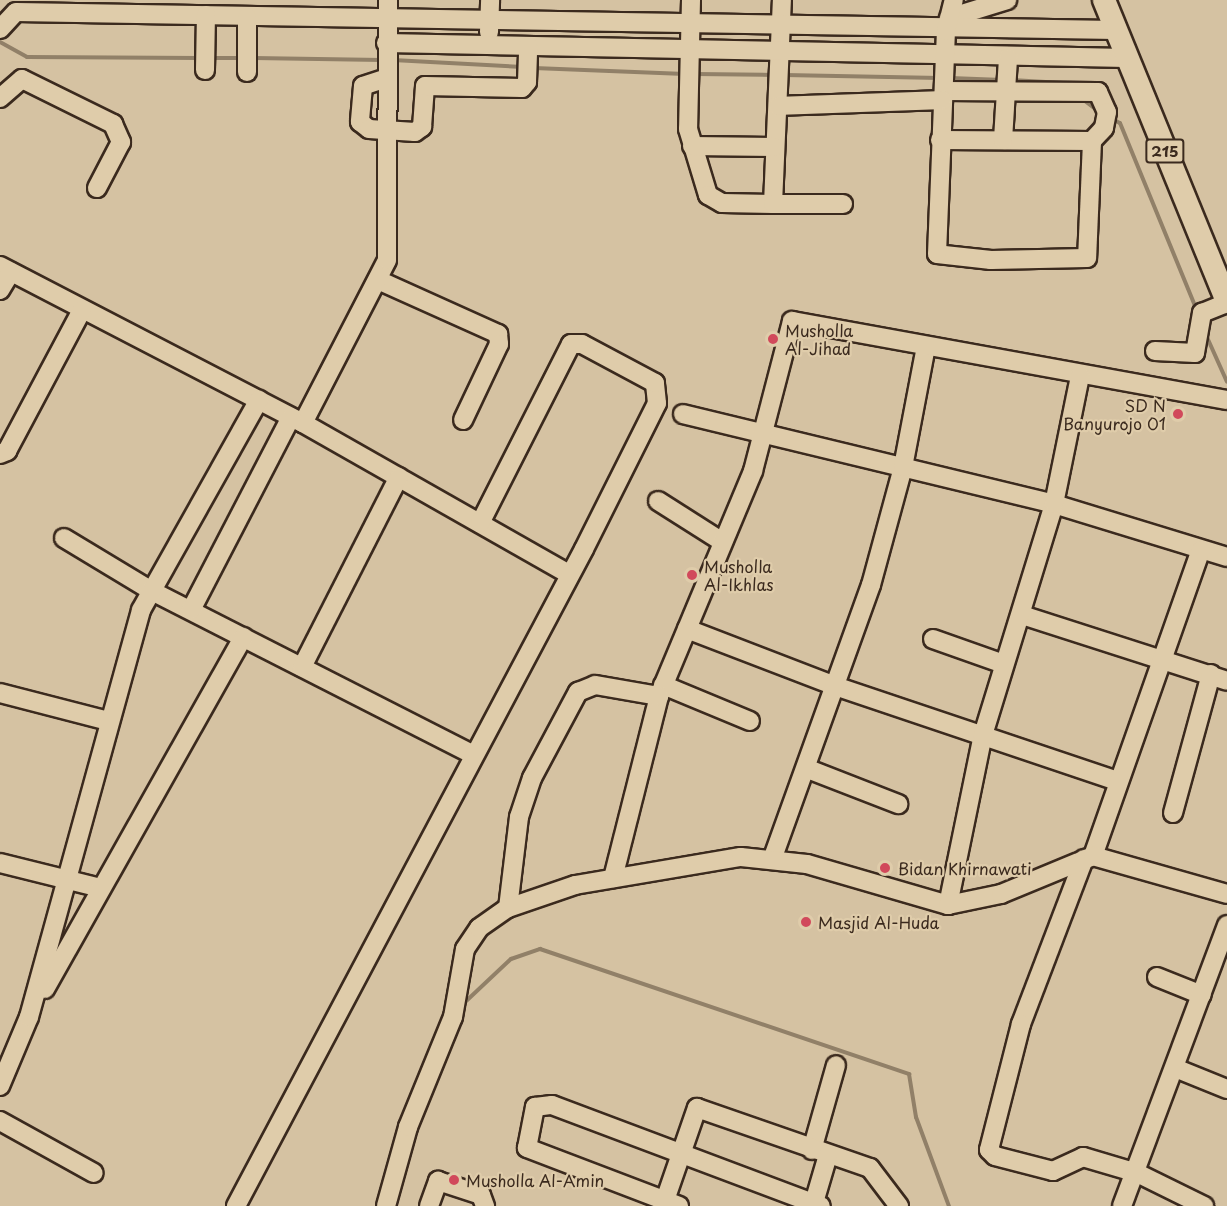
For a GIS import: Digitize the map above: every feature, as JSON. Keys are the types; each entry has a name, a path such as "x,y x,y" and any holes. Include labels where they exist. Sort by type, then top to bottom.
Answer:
{"main road":[{"name":"215","path":"1104,0 1227,303"}],"street":[{"path":"191,610 378,280 387,260 386,43 388,0"},
{"path":"489,45 490,0"},
{"path":"691,0 688,129 692,147 711,197 773,204 843,204"},
{"path":"773,204 782,0"},
{"path":"777,106 943,95 1004,91 1098,92 1106,123 1092,141 1087,258 1081,261 937,254 940,140 943,95 947,25 954,0"},
{"path":"947,25 1007,0"},
{"path":"0,29 11,6 171,7 206,15 248,17 490,22 691,21 1116,30"},
{"path":"205,70 206,15"},
{"path":"247,72 248,17"},
{"path":"386,43 690,46 1008,58 1126,58"},
{"path":"387,78 368,82 358,106 363,125 388,129 422,127 424,90 429,84 522,88 527,82 528,46"},
{"path":"1003,140 1004,91 1008,58"},
{"path":"0,98 22,79 113,124 121,142 97,188"},
{"path":"940,140 1092,141"},
{"path":"692,147 774,147"},
{"path":"0,290 5,269 297,420 569,574"},
{"path":"378,280 498,334 499,344 463,420"},
{"path":"1155,351 1195,353 1202,313 1227,303"},
{"path":"0,454 7,451 82,310"},
{"path":"612,878 661,691 763,436 796,318 1080,376 1227,400"},
{"path":"236,1206 657,404 658,387 650,377 582,344 571,345 480,523"},
{"path":"773,857 838,687 903,466 926,346"},
{"path":"948,905 983,735 1004,664 1022,615 1054,504 1080,376"},
{"path":"29,1017 69,880 126,650 152,591 259,400"},
{"path":"683,414 763,436 903,466 1054,504 1227,557"},
{"path":"302,667 399,477"},
{"path":"658,501 721,541"},
{"path":"64,538 152,591 474,755"},
{"path":"1198,1204 1137,1173 1083,1157 1045,1170 989,1150 1022,1024 1088,858 1201,550"},
{"path":"1022,615 1160,662 1219,678 1173,813"},
{"path":"687,629 838,687 1115,780"},
{"path":"0,1086 29,1017 243,637"},
{"path":"933,639 1004,664"},
{"path":"508,908 519,817 532,778 578,692 595,685 661,691 750,721"},
{"path":"0,693 108,721"},
{"path":"808,769 898,804"},
{"path":"386,1206 408,1127 453,1017 465,948 479,928 508,908 612,878 716,859 773,857 948,905 1001,894 1088,858 1227,894"},
{"path":"0,863 101,888"},
{"path":"1122,1206 1137,1173 1227,925"},
{"path":"1157,976 1202,995"},
{"path":"836,1065 820,1153 816,1205 681,1154 545,1103 531,1115 527,1148 669,1204 681,1154 697,1108 820,1153 870,1168 899,1206"},
{"path":"1175,1068 1227,1089"},
{"path":"0,1121 94,1173"},
{"path":"429,1206 438,1181 481,1195 485,1206"}],"waterway":[{"path":"0,42 27,57 199,58"},
{"path":"210,58 241,58"},
{"path":"252,58 382,60"},
{"path":"393,60 523,67"},
{"path":"534,68 685,74"},
{"path":"695,74 775,75"},
{"path":"785,75 940,78"},
{"path":"950,78 1003,80"},
{"path":"1013,80 1063,83"},
{"path":"1081,98 1101,113"},
{"path":"1110,118 1120,123 1197,311"},
{"path":"1206,335 1227,382"},
{"path":"463,1004 511,959 540,949 909,1074 916,1117 949,1206"}],"place":[{"name":"Musholla Al-Jihad","path":"773,339"},
{"name":"SD N Banyurojo 01","path":"1178,414"},
{"name":"Musholla Al-Ikhlas","path":"692,575"},
{"name":"Bidan Khirnawati","path":"885,868"},
{"name":"Masjid Al-Huda","path":"806,922"},
{"name":"Musholla Al-Amin","path":"454,1180"}]}
